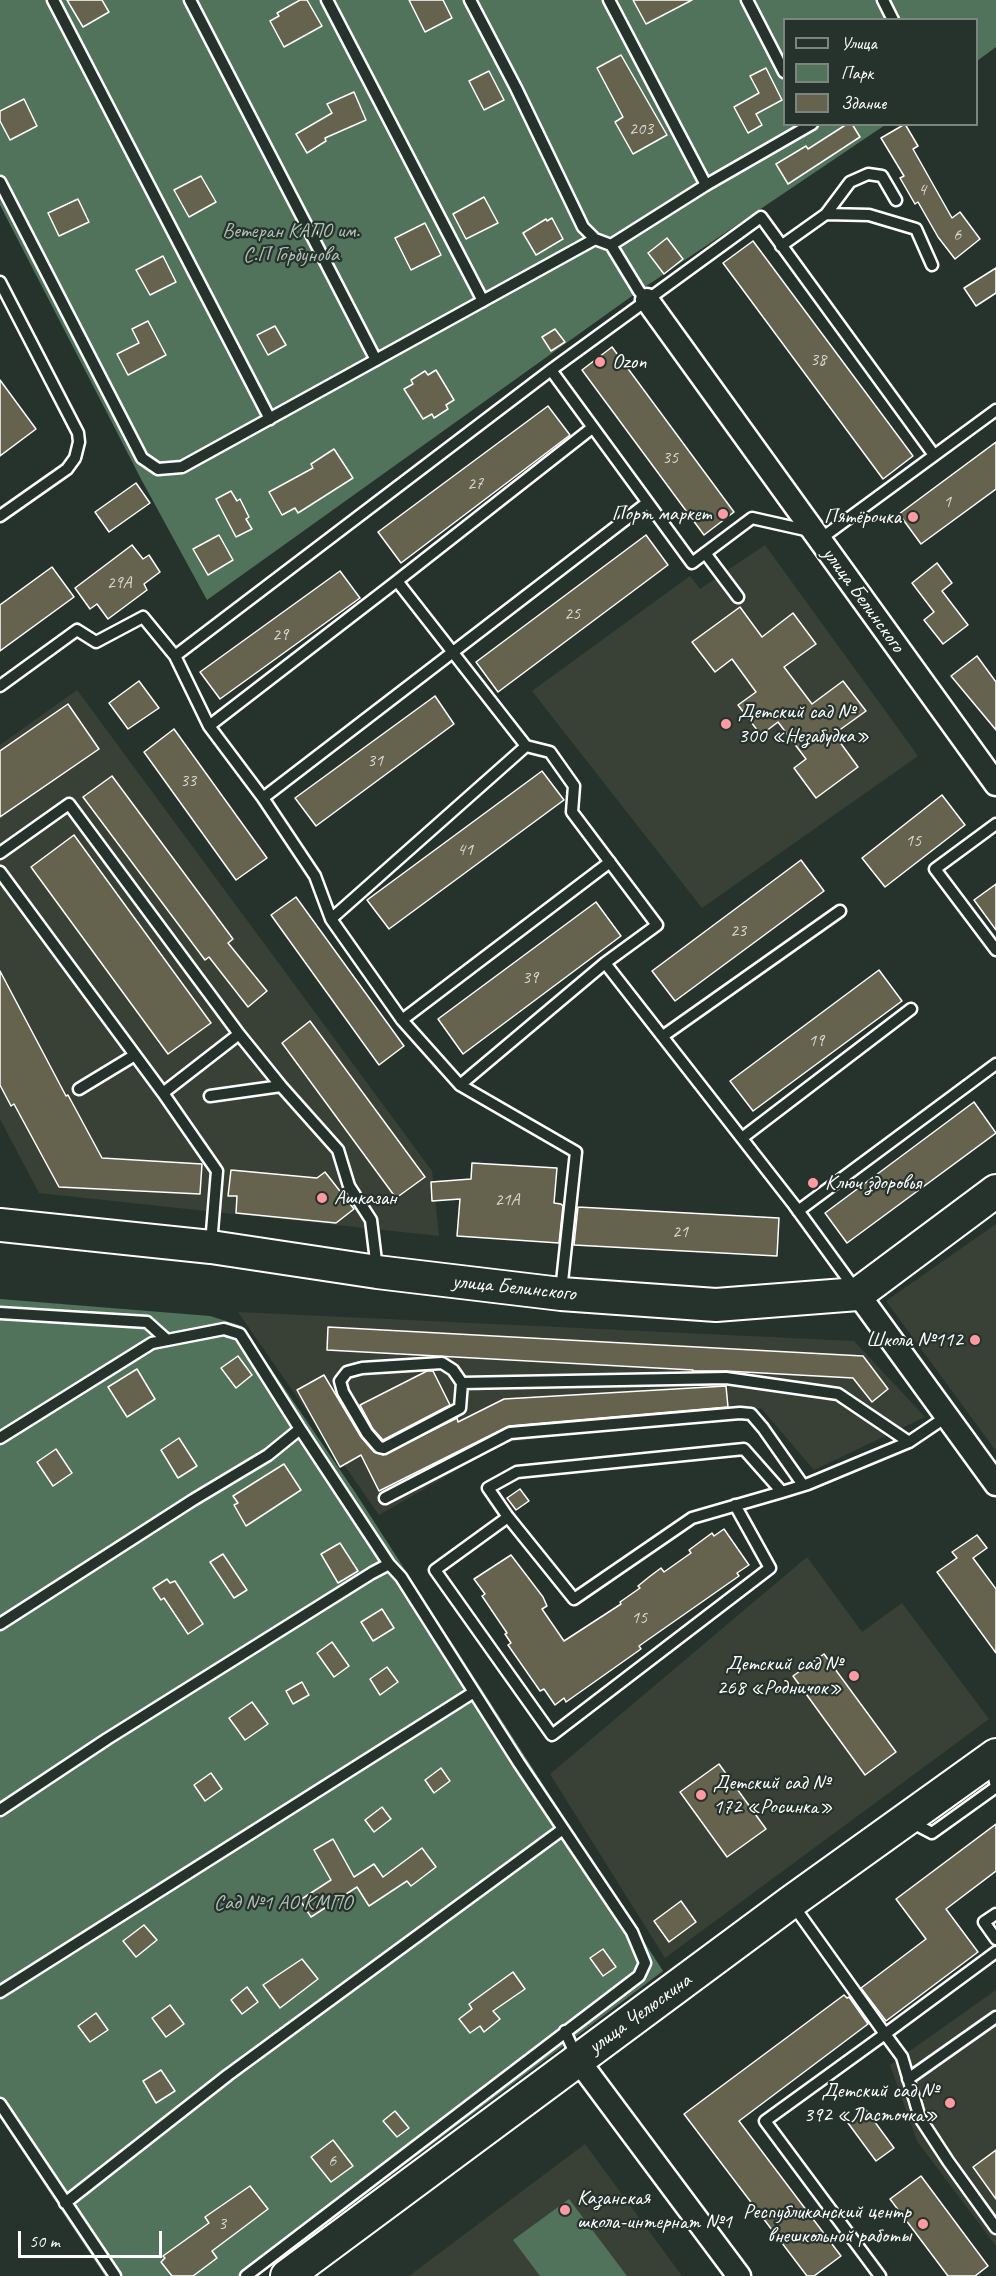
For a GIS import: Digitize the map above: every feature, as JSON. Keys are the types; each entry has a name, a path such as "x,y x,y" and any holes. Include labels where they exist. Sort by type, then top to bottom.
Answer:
{"street":[{"name":"улица Белинского","path":"646,300 996,784"},
{"path":"996,1191 858,1294 996,1485"},
{"name":"улица Белинского","path":"0,1225 210,1247 377,1272 561,1294 716,1305 858,1294"},
{"name":"улица Челюскина","path":"287,2276 791,1902 993,1757"},
{"path":"578,2060 739,2276"}],"lane":[{"path":"53,0 270,419"},
{"path":"190,0 376,360"},
{"path":"327,0 483,301"},
{"path":"470,0 516,88 583,227 595,239 611,245 646,300"},
{"path":"609,0 706,185"},
{"path":"747,0 783,70"},
{"path":"883,0 892,18"},
{"path":"611,245 706,185 809,126"},
{"path":"781,246 826,214 850,182 868,174 882,176 896,200"},
{"path":"0,182 142,458 158,469 182,467 595,239"},
{"path":"826,214 869,215 916,229 932,265"},
{"path":"175,656 551,370 760,217 934,455"},
{"path":"0,282 78,433 79,442 75,458 66,469 0,516"},
{"path":"551,370 692,563 752,518 816,536 996,410"},
{"path":"209,726 592,428"},
{"path":"263,798 647,503"},
{"path":"705,553 738,597"},
{"path":"397,581 526,746 550,752 574,786 572,812 657,925 605,963 460,1085"},
{"path":"0,686 77,630 96,642 143,617 175,656 209,726 263,798 315,876 331,919 402,1020 460,1085 576,1152 561,1294"},
{"path":"331,919 526,746"},
{"path":"0,853 69,804 239,1034 281,1086 338,1150 349,1186 371,1220 377,1272"},
{"path":"996,824 935,869 996,950"},
{"path":"402,1020 610,862"},
{"path":"0,872 163,1093 217,1172 210,1247"},
{"path":"663,1036 840,911"},
{"path":"605,963 798,1210 858,1294"},
{"path":"742,1138 911,1010"},
{"path":"163,1093 239,1034"},
{"path":"79,1089 135,1055"},
{"path":"798,1210 996,1064"},
{"path":"210,1096 281,1086"},
{"path":"0,1313 147,1322 167,1340"},
{"path":"0,1438 152,1343 224,1329 240,1334 300,1430 389,1564 401,1577 562,1829 632,1932 645,1963 639,1976 246,2276"},
{"path":"442,1363 453,1370 462,1383 460,1408 384,1448 379,1448 343,1392 340,1381 347,1372 362,1368 442,1363"},
{"path":"462,1383 726,1377 838,1394 909,1442"},
{"path":"385,1498 510,1433 740,1413 751,1414 803,1485"},
{"path":"782,1492 744,1449 516,1472 488,1488 508,1517 574,1599 692,1518 782,1492 803,1485 909,1442 946,1417"},
{"path":"0,1624 192,1500 268,1455 300,1430"},
{"path":"508,1517 435,1570 552,1735 770,1568 735,1505"},
{"path":"0,1810 107,1739 389,1564"},
{"path":"0,1992 474,1692"},
{"path":"65,2203 228,2075 562,1829"},
{"path":"791,1902 902,2057 920,2118 996,2228"},
{"path":"996,1914 984,1922 996,1939"},
{"path":"875,2274 765,2121 996,1952"},
{"path":"908,2079 996,2017"},
{"path":"565,2031 578,2060"},
{"path":"0,2104 116,2276"}],"shaded area":[{"name":"Детский сад № 300 «Незабудка»","path":"765,545 918,756 702,908 532,691 690,576 700,589"},
{"path":"77,690 432,1171 439,1236 39,1193 0,1119 0,745"},
{"path":"996,1224 996,1451 886,1301"},
{"path":"238,1312 854,1341 925,1417 814,1470 761,1408 504,1443 379,1515"},
{"path":"807,1557 862,1632 902,1603 989,1719 665,1958 550,1774"},
{"name":"Детский сад № 392 «Ласточка»","path":"996,1990 996,2246 917,2141 890,2065"},
{"name":"Казанская школа-интернат №1","path":"585,2144 682,2276 409,2276"}],"green space":[{"name":"Ветеран КАПО им. С.П Горбунова","path":"0,0 996,0 996,47 978,60 978,18 783,18 783,126 884,126 639,291 207,600 141,479 0,205"},
{"name":"Сад №1 АО КМПО","path":"0,1299 210,1316 242,1326 355,1492 663,1971 257,2276 105,2276 0,2118"},
{"path":"569,2199 627,2276 540,2276 513,2240"}],"building":[{"path":"67,0 102,0 109,12 83,27"},
{"path":"300,0 307,0 322,26 284,47 270,21 279,16 277,13"},
{"path":"409,0 443,0 452,18 425,32"},
{"path":"633,0 692,0 646,24"},
{"path":"621,55 667,135 633,154 615,122 623,117 597,68"},
{"path":"766,68 782,100 756,114 762,125 748,133 734,107 759,93 750,76"},
{"path":"489,71 504,100 484,110 469,81"},
{"path":"354,92 366,120 325,138 326,141 307,153 296,134 332,113 327,104"},
{"path":"24,99 37,126 10,140 0,121 0,111"},
{"path":"844,126 853,126 860,137 788,184 776,164 806,146 808,149"},
{"path":"902,126 906,126 918,146 913,149 952,218 960,212 980,239 955,259 938,237 918,202 915,204 900,178 904,176 881,138"},
{"path":"201,176 216,202 189,217 174,190"},
{"path":"484,197 498,223 466,239 453,214"},
{"path":"78,199 89,222 59,236 48,213"},
{"path":"552,218 563,239 536,255 523,233 546,219 547,221"},
{"path":"425,223 441,255 411,270 395,238"},
{"path":"667,238 683,259 664,274 648,253"},
{"path":"753,241 913,456 883,479 723,263"},
{"path":"163,256 176,282 150,295 136,270"},
{"path":"996,268 996,293 976,306 964,288"},
{"path":"148,321 166,355 128,375 117,354 139,343 132,329"},
{"path":"275,326 286,345 268,355 257,335"},
{"path":"555,329 565,342 551,351 542,337"},
{"path":"612,347 734,512 704,535 582,370"},
{"path":"436,370 454,400 446,405 448,409 434,418 432,414 423,419 404,389 413,384 411,380 425,371 428,375"},
{"path":"0,380 36,429 0,456"},
{"path":"548,406 570,435 401,563 378,532"},
{"path":"996,442 996,489 921,544 899,514"},
{"path":"334,449 353,478 298,513 295,508 282,515 269,492 313,468 311,464"},
{"path":"136,483 150,503 109,532 95,512"},
{"path":"231,491 237,501 240,499 249,517 246,519 252,529 236,537 216,499"},
{"path":"219,535 233,560 208,575 193,549"},
{"path":"646,535 668,565 498,692 476,662"},
{"path":"132,545 143,559 149,555 160,572 144,584 147,590 108,619 97,604 90,609 75,588"},
{"path":"937,563 952,583 942,591 968,625 943,644 924,620 934,612 912,583"},
{"path":"52,567 74,597 0,651 0,605"},
{"path":"340,571 360,598 220,699 200,672"},
{"path":"740,607 762,637 793,613 816,644 784,667 812,704 843,681 866,711 834,734 858,767 816,798 794,768 806,759 778,722 761,735 738,705 756,692 732,659 715,672 692,642"},
{"path":"977,656 996,682 996,730 951,676"},
{"path":"139,681 159,708 128,729 109,703"},
{"path":"435,696 454,724 316,826 295,798"},
{"path":"68,704 99,749 0,817 0,751"},
{"path":"174,729 267,858 236,880 144,752"},
{"path":"542,771 564,800 389,929 367,900"},
{"path":"112,776 233,939 228,943 267,991 248,1007 209,957 205,960 83,797"},
{"path":"942,795 965,825 885,887 862,858"},
{"path":"74,835 211,1023 168,1054 31,867"},
{"path":"801,860 824,891 675,1001 652,971"},
{"path":"996,884 996,930 974,900"},
{"path":"296,897 404,1046 379,1065 271,915"},
{"path":"596,902 621,936 463,1054 438,1019"},
{"path":"879,970 902,1001 753,1111 730,1081"},
{"path":"0,971 66,1096 68,1095 102,1158 202,1164 200,1194 59,1187 14,1104 11,1106 0,1085"},
{"path":"310,1021 425,1177 396,1198 282,1043"},
{"path":"974,1102 996,1133 847,1243 825,1213"},
{"path":"472,1163 557,1168 554,1203 563,1206 559,1243 457,1236 460,1199 432,1201 431,1182 471,1179"},
{"path":"231,1170 317,1178 325,1172 354,1209 336,1223 236,1213 237,1196 228,1196"},
{"path":"578,1207 779,1218 777,1256 574,1245"},
{"path":"328,1327 863,1356 888,1389 872,1402 853,1378 327,1350"},
{"path":"238,1356 252,1375 236,1388 221,1368"},
{"path":"137,1369 155,1399 127,1417 108,1387"},
{"path":"427,1371 433,1371 450,1405 383,1440 373,1429 360,1405"},
{"path":"324,1375 361,1437 374,1452 383,1455 457,1418 458,1422 504,1399 726,1386 728,1407 509,1426 379,1491 361,1455 340,1467 297,1390"},
{"path":"179,1438 197,1466 178,1478 161,1450"},
{"path":"56,1449 72,1473 53,1486 37,1462"},
{"path":"284,1464 301,1490 246,1526 234,1505 238,1503 233,1496"},
{"path":"520,1489 529,1501 516,1510 507,1498"},
{"path":"724,1529 749,1565 737,1573 739,1576 639,1646 641,1649 566,1702 564,1698 555,1705 544,1689 540,1691 508,1645 511,1643 505,1634 507,1633 482,1596 485,1594 474,1579 511,1555 543,1597 547,1606 542,1609 564,1641 621,1604 620,1602 640,1588 638,1586 661,1568 664,1572 691,1553 689,1550 712,1533 714,1536"},
{"path":"977,1535 987,1548 973,1558 996,1589 996,1653 937,1572 957,1558 952,1552"},
{"path":"340,1543 358,1571 338,1583 321,1554"},
{"path":"223,1554 247,1590 234,1598 210,1562"},
{"path":"167,1579 170,1583 175,1581 203,1624 188,1634 164,1598 161,1600 153,1588"},
{"path":"382,1609 394,1628 373,1641 361,1622"},
{"path":"332,1642 349,1666 334,1677 317,1653"},
{"path":"824,1654 896,1752 865,1775 793,1676"},
{"path":"387,1667 398,1682 380,1695 370,1679"},
{"path":"302,1682 309,1695 293,1704 286,1691"},
{"path":"252,1702 268,1724 245,1740 229,1718"},
{"path":"719,1764 766,1829 727,1857 680,1792"},
{"path":"441,1768 450,1781 434,1793 425,1780"},
{"path":"211,1773 222,1789 205,1801 194,1785"},
{"path":"382,1807 391,1819 374,1832 365,1820"},
{"path":"996,1824 996,1871 946,1909 978,1952 886,2021 861,1988 926,1939 896,1899"},
{"path":"333,1839 354,1877 374,1864 383,1877 422,1848 436,1867 411,1886 407,1881 369,1906 357,1887 311,1917 300,1900 331,1880 314,1850"},
{"path":"681,1901 696,1922 669,1942 654,1921"},
{"path":"144,1925 157,1940 136,1957 123,1941"},
{"path":"603,1949 616,1967 603,1976 590,1958"},
{"path":"302,1959 318,1979 280,2008 263,1985"},
{"path":"513,1972 525,1989 493,2011 500,2019 484,2032 480,2026 470,2033 459,2019 472,2009 469,2004"},
{"path":"247,1987 258,2002 242,2014 231,2000"},
{"path":"844,1995 849,1997 868,2024 739,2121 841,2256 814,2276 807,2276 684,2114"},
{"path":"170,2005 184,2024 166,2037 152,2018"},
{"path":"96,2013 108,2030 90,2042 78,2026"},
{"path":"161,2070 175,2091 156,2103 143,2081"},
{"path":"866,2110 894,2148 876,2161 848,2123"},
{"path":"395,2111 409,2128 397,2137 383,2121"},
{"path":"333,2140 353,2166 331,2182 311,2157"},
{"path":"996,2150 996,2199 973,2167"},
{"path":"921,2176 988,2266 975,2276 948,2276 890,2199"},
{"path":"250,2186 268,2209 212,2251 217,2258 193,2276 172,2276 161,2262 165,2258 163,2256 209,2223 205,2217"}],"place":[{"name":"Ozon","path":"600,362"},
{"name":"Порт маркет","path":"723,514"},
{"name":"Пятёрочка","path":"913,517"},
{"name":"Детский сад № 300 «Незабудка»","path":"726,724"},
{"name":"Ключ здоровья","path":"813,1183"},
{"name":"Ашказан","path":"322,1198"},
{"name":"Школа №112","path":"975,1340"},
{"name":"Детский сад № 268 «Родничок»","path":"854,1676"},
{"name":"Детский сад № 172 «Росинка»","path":"701,1795"},
{"name":"Детский сад № 392 «Ласточка»","path":"950,2103"},
{"name":"Казанская школа-интернат №1","path":"565,2210"},
{"name":"Республиканский центр внешкольной работы","path":"923,2224"}]}
